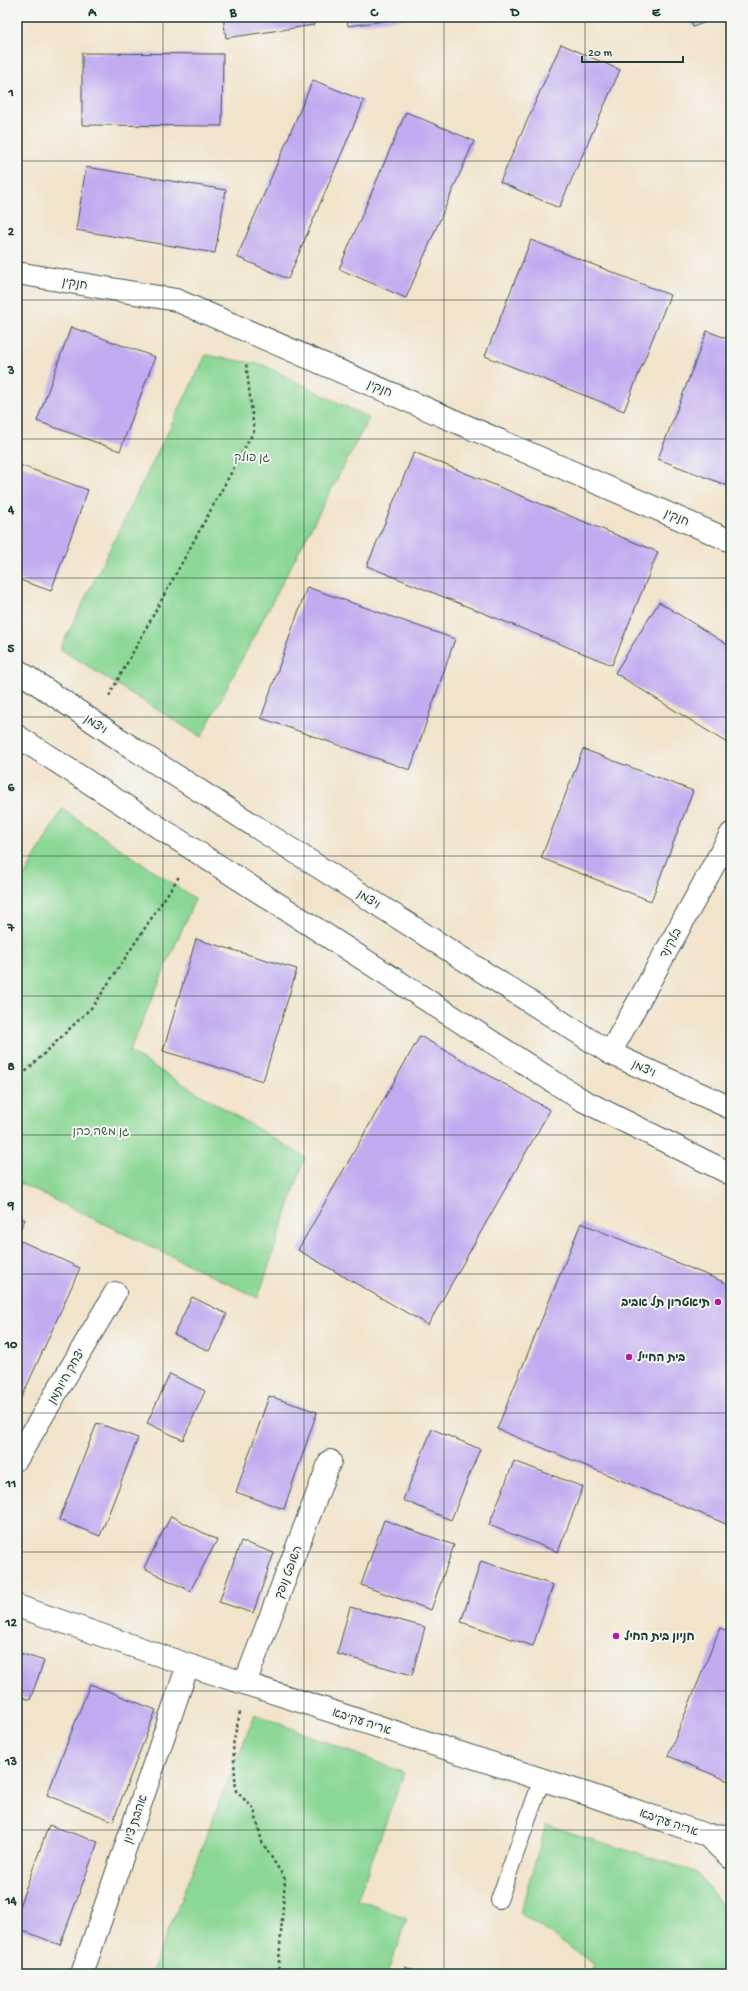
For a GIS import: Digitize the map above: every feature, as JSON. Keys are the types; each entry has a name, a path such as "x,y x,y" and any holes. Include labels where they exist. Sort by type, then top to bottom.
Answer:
{"street":[{"name":"חנקין","path":"17,273 176,300 731,540"},
{"name":"ויצמן","path":"17,670 95,722 610,1053 731,1108"},
{"path":"17,736 582,1100 731,1174"},
{"name":"בלקינד","path":"610,1053 731,834"},
{"name":"יצחק חיותמן","path":"17,1459 115,1293"},
{"name":"השופט נופך","path":"245,1683 330,1461"},
{"name":"אריה עקיבא","path":"17,1606 188,1665 542,1779 706,1835 731,1836"},
{"name":"אהבת ציון","path":"82,1974 188,1665"},
{"name":"אריה עקיבא","path":"706,1835 731,1858"}],"lane":[{"path":"499,1900 542,1779"}],"path":[{"path":"95,722 254,431 243,329"},
{"path":"17,1080 94,1005 196,852"},
{"path":"233,1745 236,1791 254,1809 262,1842 285,1880 278,1974"}],"green space":[{"name":"גן פולק","path":"206,355 263,365 369,418 201,737 60,649"},
{"name":"גן משה כהן","path":"62,809 195,899 129,1052 305,1157 258,1298 17,1182 17,889"},
{"path":"255,1714 404,1773 357,1900 407,1918 387,1974 151,1974"},
{"path":"546,1825 697,1872 731,1918 731,1974 590,1974 594,1964 520,1913"}],"building":[{"path":"223,17 312,17 314,25 226,38"},
{"path":"347,17 406,17 406,18 348,26"},
{"path":"690,17 719,17 693,27"},
{"path":"561,44 620,70 559,208 500,182"},
{"path":"82,53 223,54 222,126 82,125"},
{"path":"313,80 364,101 288,279 237,257"},
{"path":"406,112 474,141 406,298 339,269"},
{"path":"86,167 226,190 215,253 76,230"},
{"path":"531,240 670,295 624,411 485,356"},
{"path":"71,327 155,357 120,451 37,421"},
{"path":"707,331 731,340 731,487 658,459"},
{"path":"414,452 658,552 612,665 367,566"},
{"path":"17,464 88,490 51,591 17,579"},
{"path":"307,587 455,639 410,770 261,718"},
{"path":"659,602 731,647 731,736 727,743 615,673"},
{"path":"583,749 693,791 651,901 541,858"},
{"path":"196,939 297,969 263,1081 163,1051"},
{"path":"420,1036 550,1110 428,1325 298,1250"},
{"path":"17,1216 25,1220 17,1235"},
{"name":"בית החייל","path":"581,1223 731,1285 731,1526 497,1429"},
{"path":"21,1241 80,1268 22,1397 17,1395 17,1250"},
{"path":"192,1297 227,1314 209,1351 174,1334"},
{"path":"170,1374 205,1391 183,1440 147,1423"},
{"path":"269,1396 317,1412 284,1509 236,1492"},
{"path":"97,1423 138,1438 100,1536 59,1520"},
{"path":"432,1429 480,1449 451,1520 403,1500"},
{"path":"514,1461 583,1487 558,1552 489,1525"},
{"path":"171,1516 217,1540 190,1591 144,1568"},
{"path":"384,1520 454,1545 431,1610 361,1585"},
{"path":"241,1541 274,1553 253,1613 219,1602"},
{"path":"481,1561 553,1585 533,1646 461,1622"},
{"path":"350,1607 425,1627 412,1675 337,1654"},
{"path":"720,1628 731,1633 731,1782 668,1756"},
{"path":"17,1652 44,1661 30,1700 17,1695"},
{"path":"90,1684 156,1710 113,1821 47,1795"},
{"path":"17,1724 21,1725 17,1736"},
{"path":"49,1825 98,1842 60,1945 17,1928 17,1912"},
{"path":"405,1967 422,1974 402,1974"}],"place":[{"name":"תיאטרון תל אביב","path":"718,1302"},
{"name":"בית החייל","path":"629,1357"},
{"name":"חניון בית החיל","path":"616,1636"}]}
